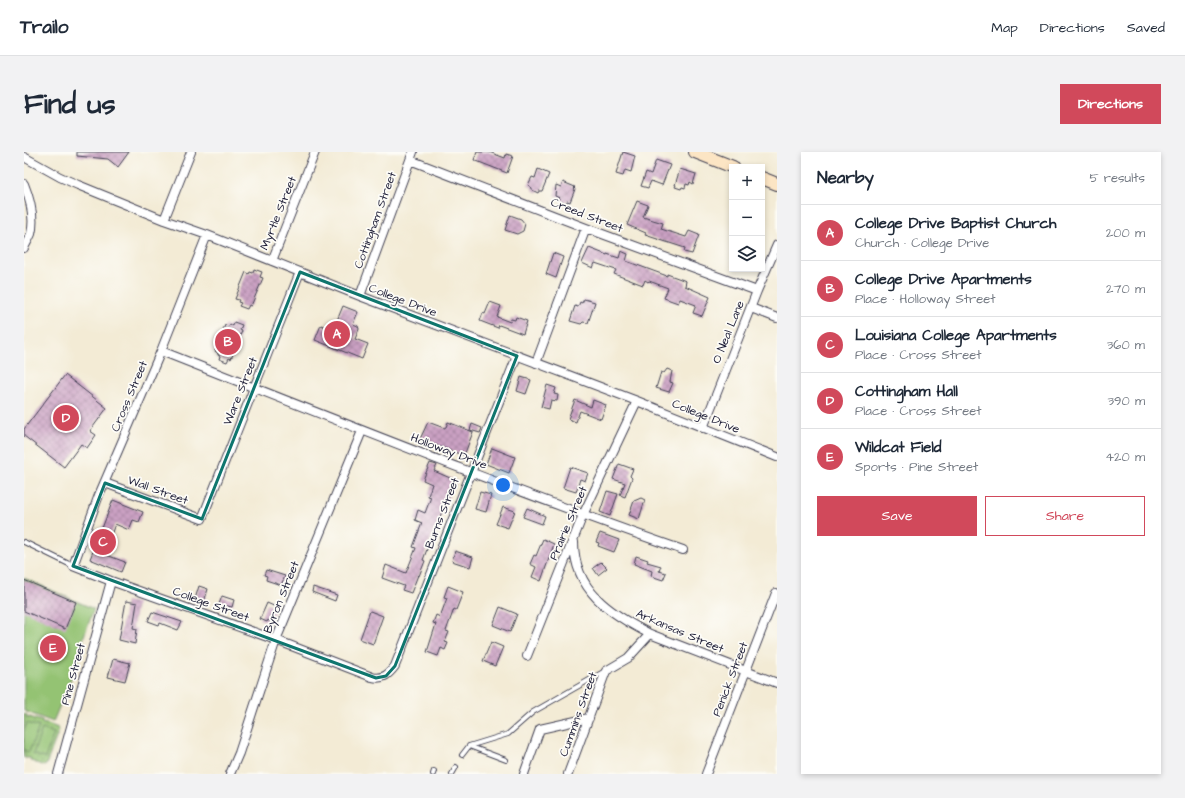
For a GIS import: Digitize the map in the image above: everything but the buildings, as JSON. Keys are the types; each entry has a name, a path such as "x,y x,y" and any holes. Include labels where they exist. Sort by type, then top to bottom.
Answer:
{"main road":[{"path":"695,152 729,165"},
{"path":"765,179 777,184"}],"street":[{"path":"164,220 191,152"},
{"name":"Myrtle Street","path":"272,261 315,152"},
{"name":"Cottingham Street","path":"360,296 413,152"},
{"name":"College Drive","path":"24,157 66,180 164,220 207,235 360,296 637,401 777,457"},
{"name":"Creed Street","path":"410,160 586,228 757,291"},
{"path":"24,184 29,195 32,223 31,234 24,248"},
{"path":"536,363 586,228"},
{"name":"Cross Street","path":"74,566 105,483 161,351 207,235"},
{"name":"O Neal Lane","path":"702,428 777,245"},
{"name":"Ware Street","path":"202,519 300,272"},
{"path":"751,308 777,318"},
{"name":"Holloway Drive","path":"161,351 362,431 583,515 683,550"},
{"name":"Burns Street","path":"386,676 395,666 517,356"},
{"name":"Prairie Street","path":"527,656 583,515 637,401"},
{"name":"Byron Street","path":"230,774 240,753 276,640 362,431"},
{"name":"Wall Street","path":"105,483 202,519"},
{"name":"Arkansas Street","path":"574,538 576,565 581,577 587,588 596,598 615,614 630,624 650,634 777,683"},
{"name":"College Street","path":"74,566 372,677 381,678 386,676"},
{"name":"Pine Street","path":"58,774 111,581"},
{"name":"Penick Street","path":"706,774 776,593"},
{"name":"Cummins Street","path":"568,774 606,671 628,658 650,634"},
{"path":"524,774 540,729 589,718"}],"lane":[{"path":"24,542 74,566"},
{"path":"462,755 469,746 508,734 533,712 606,671"},
{"path":"469,746 506,760"},
{"path":"452,774 456,767"}],"highlighted area":[{"path":"300,272 517,356 395,666 386,676 376,678 73,566 105,483 202,519"}],"green space":[{"path":"24,578 94,609 84,636 79,659 53,722 24,711"},
{"path":"24,714 27,715 27,718 30,717 42,721 43,724 46,723 58,728 59,730 46,765 44,766 31,761 30,758 24,758"},
{"path":"27,723 39,727 29,752 24,750 24,731"},
{"path":"42,729 54,733 45,758 33,754"}],"place":[{"name":"College Drive Baptist Church","path":"337,334"},
{"name":"College Drive Apartments","path":"228,342"},
{"name":"Cottingham Hall","path":"66,418"},
{"name":"Louisiana College Apartments","path":"103,542"},
{"name":"Wildcat Field","path":"53,648"}]}
